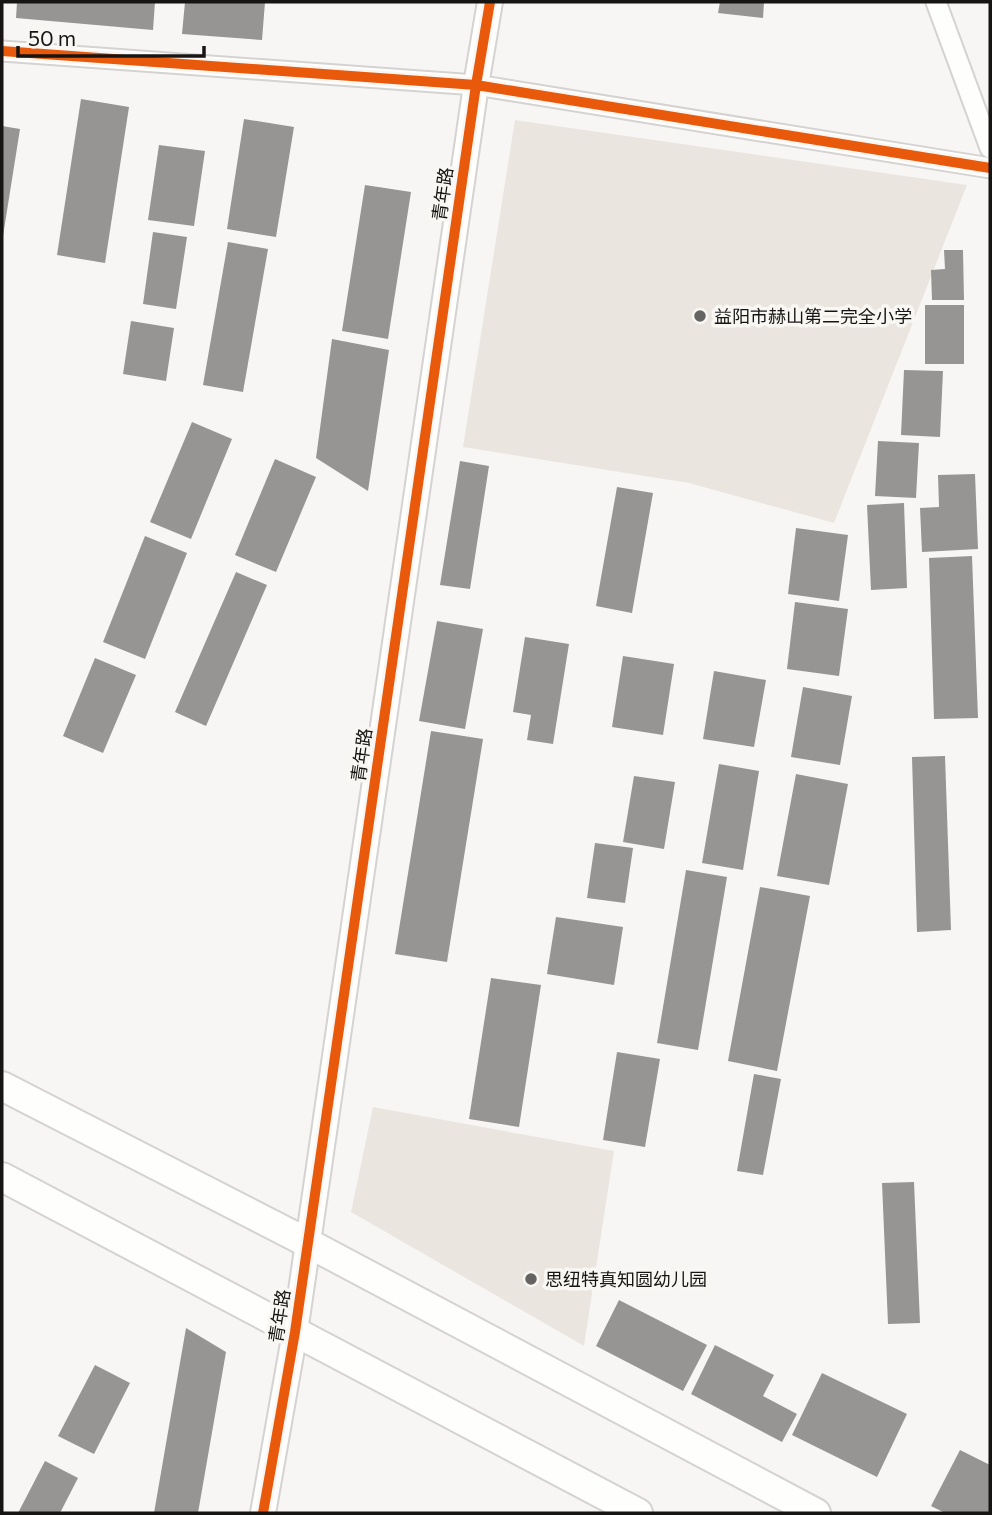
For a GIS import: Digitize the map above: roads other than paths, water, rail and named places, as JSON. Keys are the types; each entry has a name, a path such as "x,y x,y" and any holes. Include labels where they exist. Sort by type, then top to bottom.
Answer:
{"main road":[{"path":"2,1086 308,1243 816,1513"},
{"path":"2,1177 638,1513"}],"street":[{"name":"青年路","path":"263,1513 295,1332 490,2"},
{"path":"936,2 990,148"},
{"path":"2,51 476,85 990,168"}],"place":[{"name":"益阳市赫山第二完全小学","path":"700,316"},
{"name":"思纽特真知圆幼儿园","path":"531,1279"}]}
